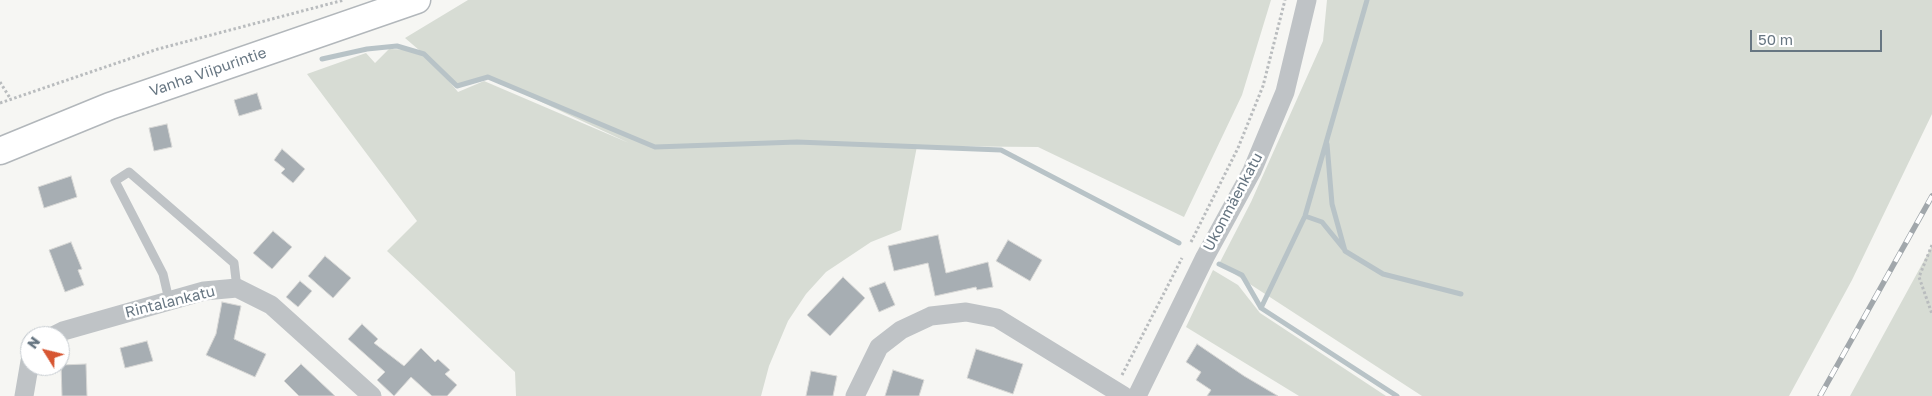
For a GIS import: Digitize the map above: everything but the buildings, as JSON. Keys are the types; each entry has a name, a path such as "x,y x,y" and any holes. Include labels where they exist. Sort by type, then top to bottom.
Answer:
{"street":[{"name":"Vanha Viipurintie","path":"0,151 110,106 417,0"},
{"name":"Ukonmäenkatu","path":"1137,396 1204,257 1252,171 1285,92 1307,0"},
{"name":"Rintalankatu","path":"70,329 204,291 237,288 271,305 372,396"},
{"path":"855,396 880,347 901,330 931,316 966,312 997,318 1119,393"},
{"path":"24,396 27,376"}],"lane":[{"path":"169,300 163,274 115,181 129,172 234,263 237,288"}],"path":[{"path":"0,103 10,98 158,50 344,0"},
{"path":"1189,245 1238,148 1263,86 1285,0"},
{"path":"0,82 10,98"},
{"path":"1932,245 1919,277 1932,314"},
{"path":"1119,393 1185,253"}],"shaded area":[{"path":"468,0 1271,0 1242,95 1184,217 1038,147 917,146 901,230 871,242 826,272 806,294 788,321 769,366 761,396 516,396 515,372 387,251 417,221 307,74 366,53 375,63 389,49 419,50 405,38","holes":["444,75 457,86 488,77 629,143 484,81 458,92"]},
{"path":"1327,0 1932,0 1932,114 1852,280 1789,396 1422,396 1219,264 1251,202 1323,41"},
{"path":"1932,246 1932,396 1850,396"},
{"path":"1213,270 1238,285 1260,313 1386,396 1299,396 1186,327"}],"waterway":[{"path":"1261,308 1305,216 1367,0"},
{"path":"322,59 367,49 397,46 424,54 457,86 488,77 655,147 797,142 1001,150 1179,243"},
{"path":"1327,144 1332,204 1345,251 1383,274 1461,294"},
{"path":"1305,216 1322,222 1344,249"},
{"path":"1219,264 1242,275 1261,308 1397,396"}],"railway":[{"path":"1820,396 1932,196"}]}
